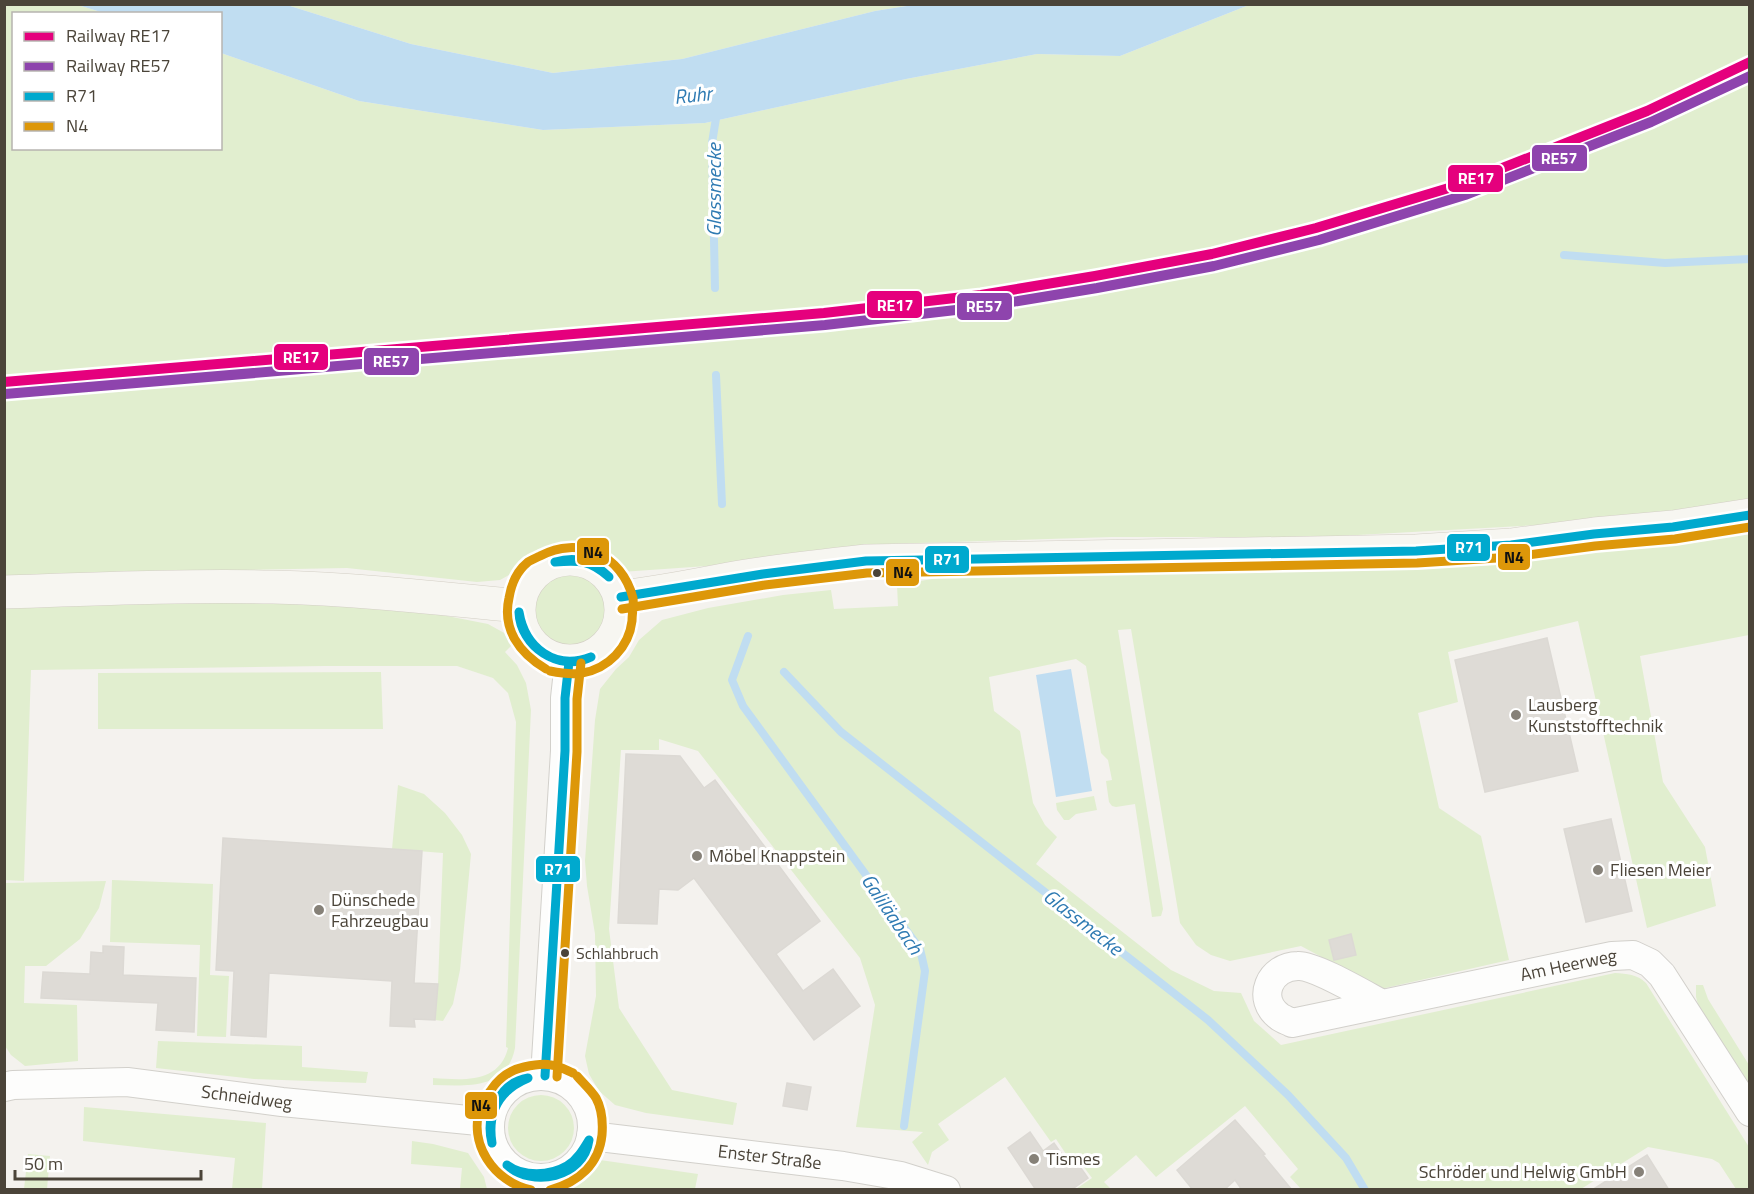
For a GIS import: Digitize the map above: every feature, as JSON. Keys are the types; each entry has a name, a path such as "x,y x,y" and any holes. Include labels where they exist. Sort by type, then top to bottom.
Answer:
{"main road":[{"path":"621,597 803,568 866,561 1416,551 1512,545 1672,527 1749,515"},
{"path":"583,560 604,571 621,597 622,616 616,635 604,650 588,659 569,662 552,659 537,651 526,638 520,623 519,606 522,591 530,578 542,567 556,561 583,560"},
{"path":"4,592 275,587 368,592 519,606"}],"street":[{"path":"545,1076 565,751 565,698 569,662"},
{"name":"Am Heerweg","path":"1382,1004 1579,962 1633,955 1650,963 1662,975 1749,1112"},
{"path":"545,1076 568,1084 580,1094 588,1107 592,1121 591,1136 586,1152 576,1164 563,1173 531,1184 505,1164 495,1152 490,1137 489,1122 493,1108 511,1085 525,1079 545,1076"},
{"name":"Schneidweg","path":"4,1087 127,1082 282,1102 489,1122"},
{"name":"Enster Straße","path":"591,1136 843,1166 901,1176 946,1190"}],"green space":[{"path":"4,5 78,5 101,12 12,12 12,150 222,150 222,53 359,101 543,130 705,123 906,79 1037,54 1120,56 1249,5 1749,5 1749,502 1538,525 1321,537 1112,537 885,544 736,564 621,572 590,549 571,542 546,552 500,580 477,582 347,568 5,577"},
{"path":"287,5 913,5 875,11 682,59 553,73 411,44"},
{"path":"1749,529 1749,635 1640,656 1663,782 1705,847 1716,906 1647,928 1578,621 1448,652 1458,702 1418,713 1439,808 1481,836 1509,960 1381,989 1301,946 1230,961 1211,955 1196,945 1180,923 1131,629 1118,630 1163,909 1161,916 1152,917 1135,804 1116,807 1109,802 1106,781 1112,780 1108,760 1101,753 1086,666 1076,659 989,677 994,711 1020,731 1033,803 1045,825 1057,837 1036,864 1171,970 1214,991 1241,993 1254,1021 1281,1045 1615,973 1635,976 1646,983 1749,1147 1749,1189 1736,1189 1719,1163 1712,1159 1648,1147 1581,1189 1301,1189 1290,1177 1298,1169 1245,1106 1156,1177 1136,1155 1104,1182 1111,1189 1076,1189 1092,1178 1074,1154 1068,1157 1056,1139 1051,1142 1005,1077 938,1124 949,1140 932,1152 928,1165 912,1142 923,1132 856,1127 875,1005 860,958 698,751 659,739 659,750 621,750 609,929 619,1008 672,1090 737,1103 733,1125 646,1113 615,1105 599,1091 589,1074 585,1056 596,996 595,934 585,861 595,720 600,689 629,657 639,640 662,620 708,608 783,595 831,590 834,609 898,606 897,585 967,573"},
{"path":"565,573 580,574 594,584 604,599 605,616 599,633 588,643 576,648 558,646 543,640 535,617 535,592 548,580"},
{"path":"179,599 358,602 488,624 506,634 514,643 505,652 517,665 526,683 531,710 515,1048 511,1062 504,1072 484,1083 459,1086 433,1085 433,1078 468,1079 488,1074 497,1068 508,1048 506,1047 516,722 508,693 493,678 457,666 31,670 24,881 5,880 4,605"},
{"path":"381,672 383,729 98,729 98,673"},
{"path":"398,785 424,794 445,813 462,835 471,854 460,970 453,1004 443,1021 435,1020 443,853 392,849"},
{"path":"1094,796 1097,810 1076,814 1069,820 1064,820 1057,810 1056,803"},
{"path":"112,880 213,884 210,975 229,976 226,1037 197,1036 200,945 110,942"},
{"path":"106,881 99,908 80,939 46,966 25,966 24,1003 77,1005 78,1061 25,1066 11,1055 5,1046 5,883"},
{"path":"1696,985 1703,985 1708,999 1749,1065 1749,1090 1700,1012"},
{"path":"158,1041 302,1046 302,1067 368,1072 366,1083 254,1079 156,1068"},
{"path":"534,1095 548,1095 560,1100 569,1109 574,1128 572,1141 565,1152 548,1161 534,1161 522,1156 513,1147 508,1135 508,1121 513,1109 522,1100"},
{"path":"84,1107 266,1123 262,1189 232,1189 235,1158 83,1141"},
{"path":"412,1141 468,1153 484,1177 487,1189 460,1189 462,1168 411,1164"},
{"path":"28,1154 50,1156 47,1189 24,1189"},
{"path":"600,1160 698,1174 695,1189 565,1189"}],"water":[{"name":"Ruhr","path":"78,5 287,5 411,44 553,73 682,59 875,11 913,5 1249,5 1120,56 1037,54 906,79 705,123 543,130 359,101 222,53 222,12 101,12"},
{"path":"1071,669 1092,791 1056,797 1036,675"}],"building":[{"name":"Lausberg Kunststofftechnik","path":"1547,638 1578,771 1485,792 1455,660"},
{"name":"Möbel Knappstein","path":"626,754 680,756 704,788 715,780 820,921 776,954 803,991 833,969 860,1006 814,1040 694,878 678,890 659,889 657,924 618,923"},
{"name":"Fliesen Meier","path":"1611,819 1632,911 1586,922 1564,829"},
{"name":"Dünschede Fahrzeugbau","path":"223,838 422,851 414,983 438,984 435,1020 414,1019 415,1027 390,1026 392,981 269,973 266,1037 231,1035 234,971 216,970"},
{"path":"1351,934 1356,955 1334,960 1329,940"},
{"path":"103,946 124,947 123,975 196,978 194,1032 156,1030 158,1003 41,998 43,972 90,974 91,952 103,953"},
{"path":"787,1083 811,1087 807,1110 783,1106"},
{"path":"1235,1120 1292,1190 1242,1190 1235,1180 1224,1190 1193,1190 1177,1170"},
{"path":"1030,1132 1043,1151 1054,1143 1068,1163 1074,1158 1088,1178 1071,1190 1036,1190 1008,1148"},
{"name":"Schröder und Helwig GmbH","path":"1647,1155 1669,1190 1592,1190"}],"waterway":[{"name":"Glassmecke","path":"715,288 712,143 717,112"},
{"path":"1564,255 1665,263 1750,259"},
{"name":"Glassmecke","path":"716,375 722,504"},
{"name":"Galiläabach","path":"748,636 732,680 743,706 920,949 925,971 904,1126"},
{"name":"Glassmecke","path":"784,672 841,732 1208,1020 1288,1095 1346,1158 1365,1190"}],"rail line":[{"name":"RE17","path":"4,382 824,313 981,295 1095,276 1212,254 1316,228 1462,184 1647,111 1750,62"},
{"name":"RE57","path":"5,394 825,325 982,307 1097,288 1214,266 1319,240 1465,195 1651,122 1750,76"}],"transit line":[{"name":"R71","path":"621,597 763,574 866,561 1416,551 1511,545 1673,527 1750,515"},
{"name":"N4","path":"622,609 765,585 867,573 1417,563 1513,557 1595,546 1675,539 1750,527"},
{"name":"N4","path":"546,669 528,656 511,630 507,609 513,583 528,562 555,550 584,549 597,553 619,570 633,598 632,621 627,640 608,662 591,671 574,674 550,671"},
{"name":"R71","path":"555,562 584,561 597,567 609,577"},
{"name":"R71","path":"555,562 584,562 596,567 609,577"},
{"name":"R71","path":"519,612 528,636 544,653 565,661 578,661 591,657"},
{"name":"R71","path":"519,612 526,636 543,653 566,662 591,657"},
{"name":"R71","path":"545,1076 565,751 565,698 569,662"},
{"name":"N4","path":"557,1077 577,752 577,699 581,663"},
{"name":"N4","path":"531,1190 506,1179 487,1159 478,1134 481,1106 498,1082 505,1075 519,1068 548,1064 573,1073"},
{"name":"N4","path":"550,1190 570,1182 586,1170 597,1155 600,1145 602,1135 600,1107 594,1095 577,1076"},
{"name":"R71","path":"492,1143 491,1122 496,1102 509,1086 528,1078"},
{"name":"R71","path":"492,1143 491,1121 497,1103 509,1089 528,1078"},
{"name":"R71","path":"507,1165 521,1172 537,1174 553,1172 574,1161 589,1140"},
{"name":"R71","path":"507,1165 517,1172 530,1176 556,1175 578,1163 585,1153 589,1140"}],"place":[{"name":"Lausberg Kunststofftechnik","path":"1516,715"},
{"name":"Möbel Knappstein","path":"697,856"},
{"name":"Fliesen Meier","path":"1598,870"},
{"name":"Dünschede Fahrzeugbau","path":"319,910"},
{"name":"Schlahbruch","path":"565,953"},
{"name":"Tismes","path":"1034,1159"},
{"name":"Schröder und Helwig GmbH","path":"1639,1172"}]}
